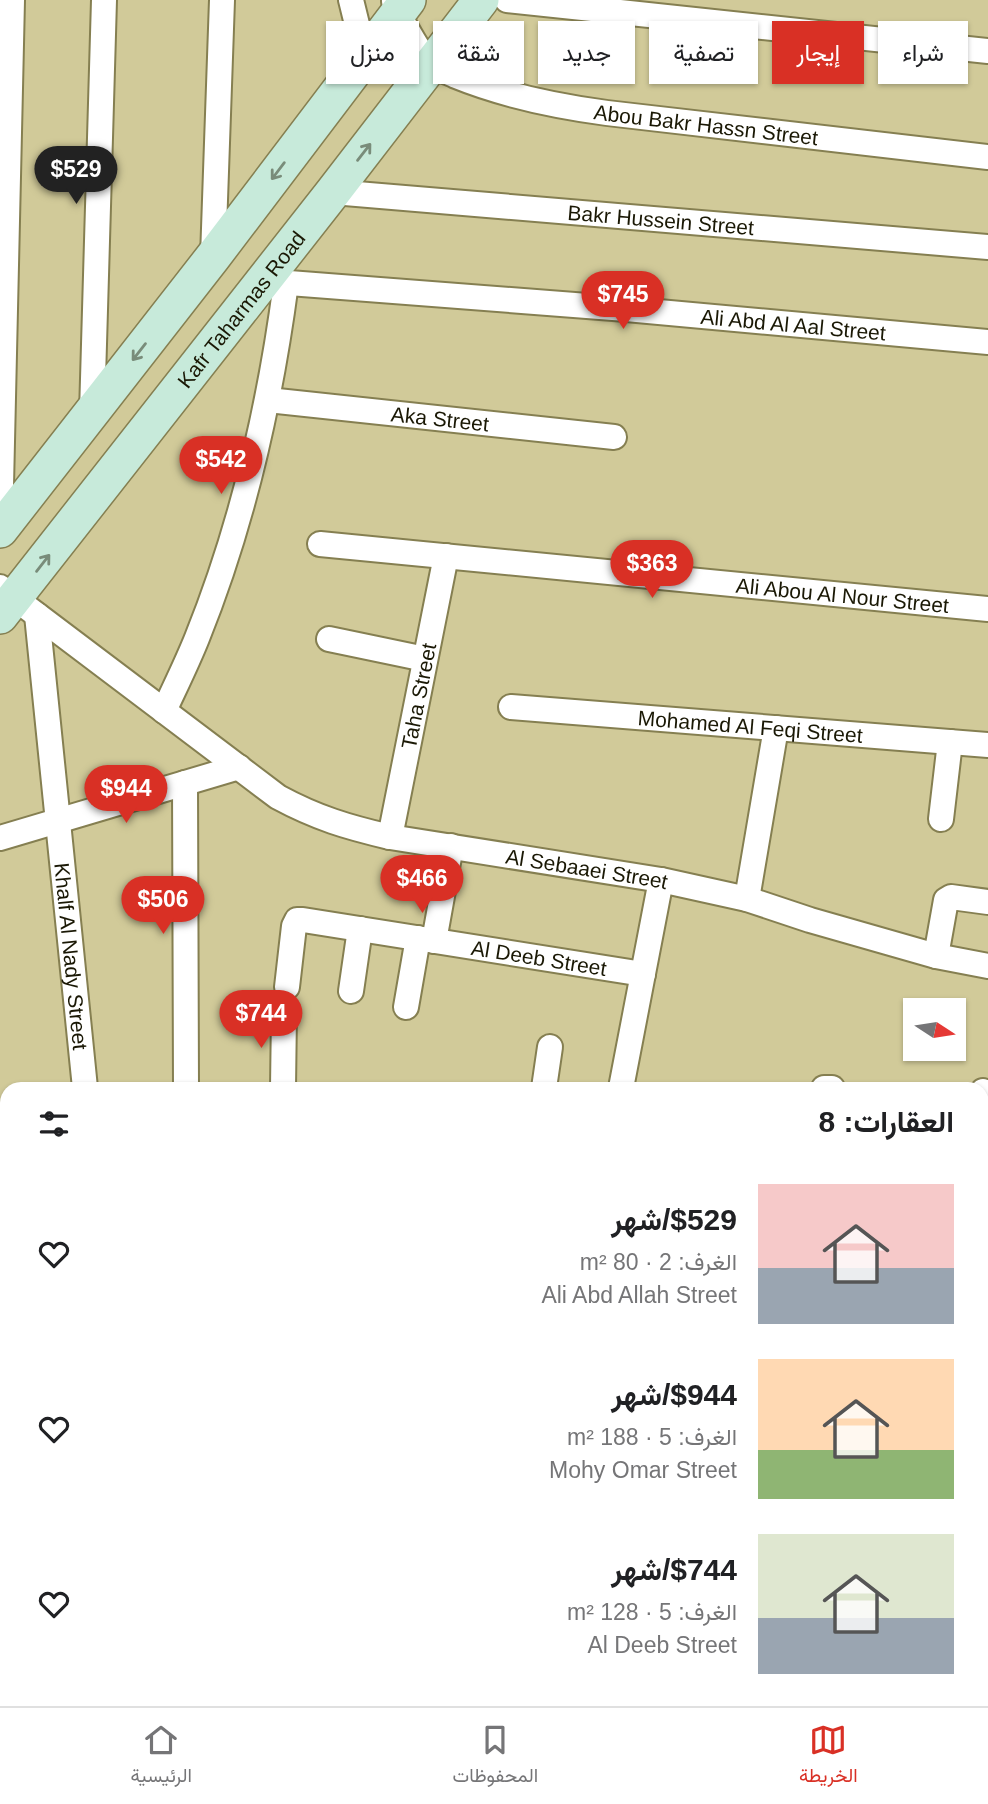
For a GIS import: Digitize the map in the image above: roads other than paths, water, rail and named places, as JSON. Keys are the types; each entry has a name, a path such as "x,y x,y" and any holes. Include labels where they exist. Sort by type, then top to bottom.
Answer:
{"street":[{"path":"0,530 12,0"},
{"path":"92,413 104,0"},
{"path":"213,257 222,0"},
{"path":"351,0 356,21"},
{"name":"Kafr Taharmas Road","path":"13,604 274,282 333,192 481,0"},
{"path":"507,0 988,51"},
{"path":"388,21 399,4 431,65"},
{"name":"Abou Bakr Hassn Street","path":"431,65 506,94 562,107 988,157"},
{"path":"0,530 344,84"},
{"name":"Bakr Hussein Street","path":"333,192 988,247"},
{"path":"164,711 197,639 225,561 249,481 268,400 274,282"},
{"name":"Ali Abd Al Aal Street","path":"274,282 626,309 988,342"},
{"name":"Aka Street","path":"268,400 614,437"},
{"name":"Ali Abou Al Nour Street","path":"320,544 988,609"},
{"name":"Taha Street","path":"390,837 446,556"},
{"name":"Al Sebaaei Street","path":"13,604 164,711 278,797 311,815 390,837 661,880 747,899 936,956 988,966"},
{"name":"Khalf Al Nady Street","path":"13,604 57,821 84,1082"},
{"path":"329,639 425,659"},
{"name":"Mohamed Al Feqi Street","path":"511,707 988,745"},
{"path":"747,899 776,728"},
{"path":"941,820 950,742"},
{"path":"0,838 239,767"},
{"path":"185,783 186,1082"},
{"path":"405,1007 451,846"},
{"path":"622,1082 661,880"},
{"path":"936,956 946,900 957,898 988,902"},
{"name":"Al Deeb Street","path":"287,988 297,920 643,974"},
{"path":"351,991 360,929"},
{"path":"283,1082 284,1013"},
{"path":"545,1082 550,1047"}]}
